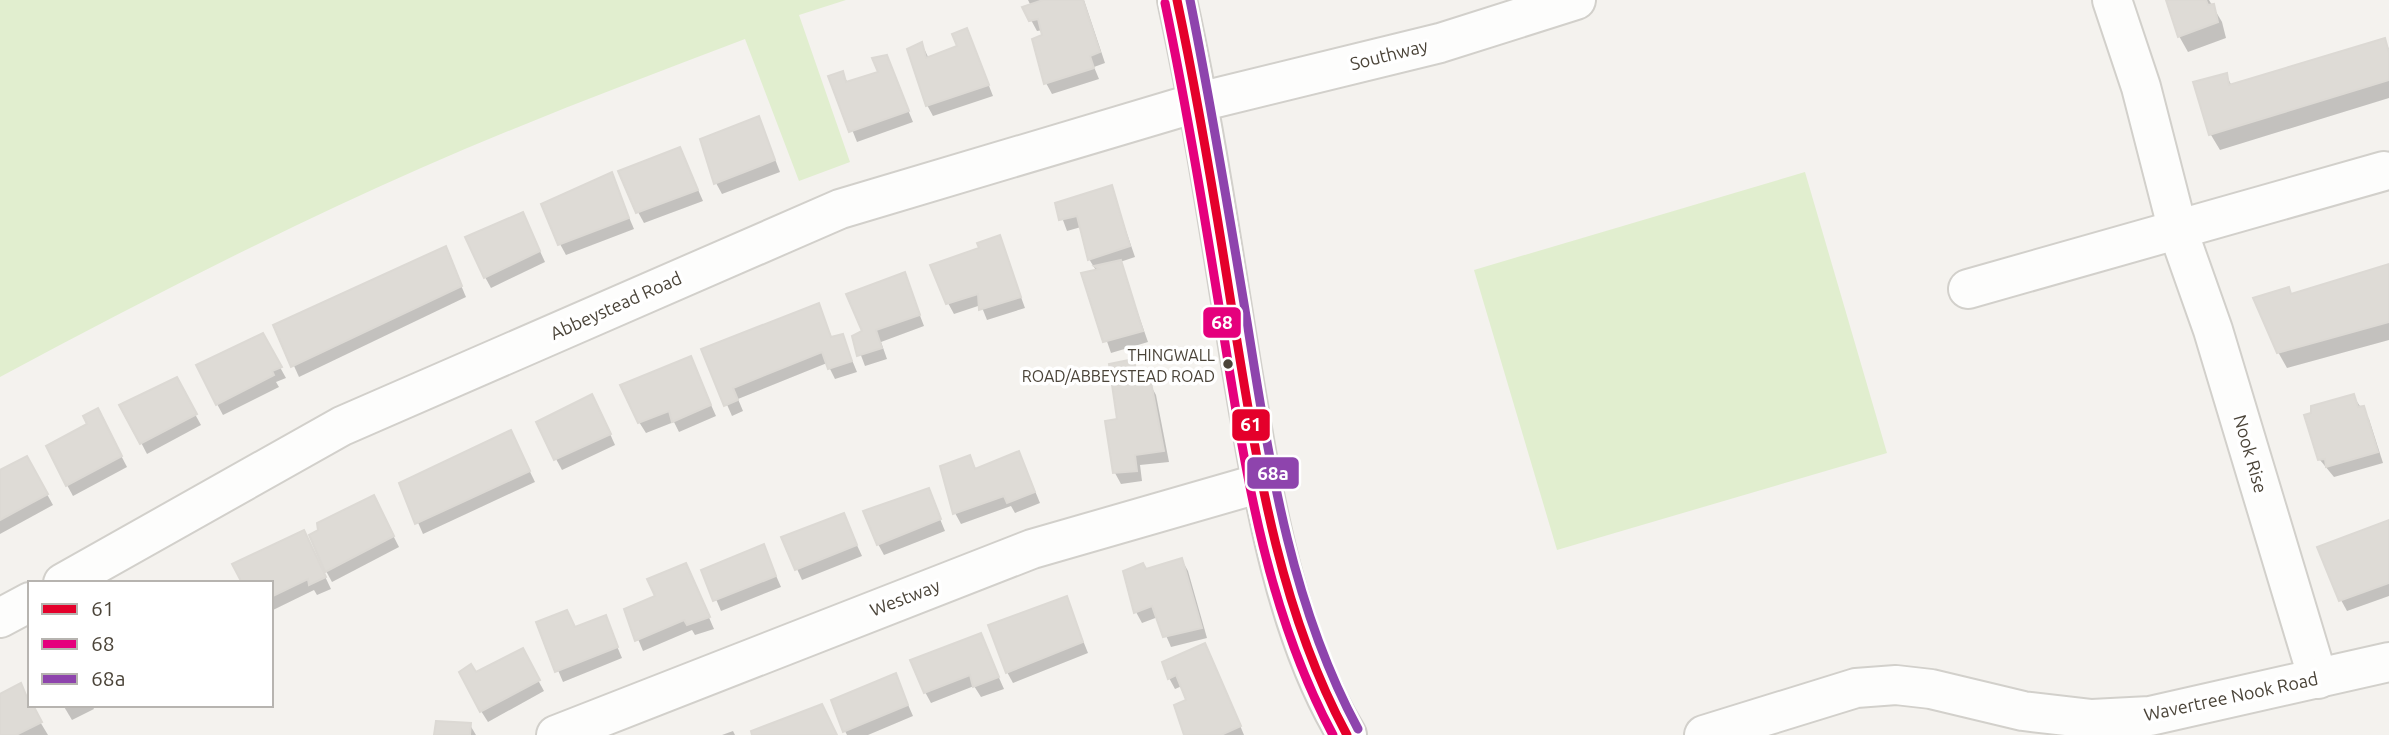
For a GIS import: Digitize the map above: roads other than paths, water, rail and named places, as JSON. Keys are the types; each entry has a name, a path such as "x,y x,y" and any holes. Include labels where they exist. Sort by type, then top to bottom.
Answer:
{"street":[{"path":"1177,0 1199,102 1261,483 1286,583 1308,652 1347,735"},
{"name":"Southway","path":"1199,102 1440,43 1576,0"},
{"name":"Nook Rise","path":"2112,0 2141,87 2178,231 2213,330 2318,679"},
{"name":"Abbeystead Road","path":"67,581 342,426 840,209 1199,102"},
{"path":"1968,289 2384,171"},
{"name":"Westway","path":"556,735 1032,549 1261,483"},
{"path":"0,618 28,602"},
{"name":"Wavertree Nook Road","path":"1704,735 1856,688 1896,685 1931,689 2022,711 2092,719 2150,716 2389,662"}],"place":[{"name":"THINGWALL ROAD/ABBEYSTEAD ROAD","path":"1228,364"}]}
